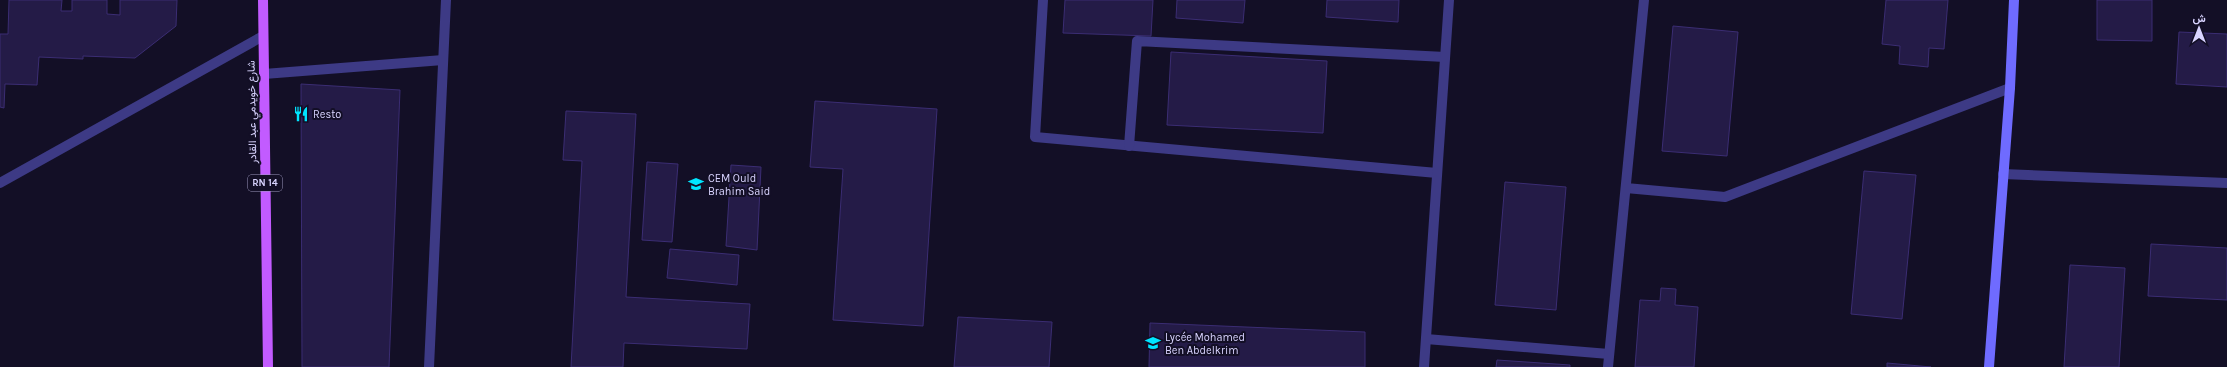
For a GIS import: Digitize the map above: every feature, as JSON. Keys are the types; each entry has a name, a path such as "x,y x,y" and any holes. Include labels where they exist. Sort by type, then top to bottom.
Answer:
{"main road":[{"name":"شارع خويدمي عبد القادر","path":"263,0 268,367"},
{"path":"1989,367 2010,88 2014,0"}],"street":[{"path":"429,367 446,0"},
{"path":"1043,0 1035,137 1437,173"},
{"path":"1424,367 1449,0"},
{"path":"1608,367 1644,0"},
{"path":"0,183 263,36"},
{"path":"1129,146 1137,41 1445,57"},
{"path":"264,74 443,60"},
{"path":"1626,188 1724,197 2010,88"},
{"path":"2003,174 2227,183"},
{"path":"1426,339 1609,354"}],"building":[{"path":"9,0 62,0 61,11 72,11 72,0 107,0 107,14 120,15 120,0 177,0 176,26 135,58 83,56 83,59 39,57 37,85 5,84 4,108 0,107 0,34 8,34"},
{"path":"1065,0 1153,0 1151,36 1063,33"},
{"path":"1177,0 1245,0 1243,23 1176,18"},
{"path":"1327,0 1399,0 1398,22 1326,17"},
{"path":"1886,0 1948,0 1944,49 1929,48 1928,67 1899,64 1900,46 1882,44"},
{"path":"2097,0 2152,0 2152,41 2097,40"},
{"path":"1673,26 1738,32 1727,156 1662,151"},
{"path":"2179,32 2227,34 2227,87 2176,84"},
{"path":"1171,52 1327,61 1323,133 1167,125"},
{"path":"301,84 400,90 389,367 302,367"},
{"path":"815,101 937,109 923,326 833,320 843,169 810,167"},
{"path":"566,111 636,114 626,297 750,304 747,349 624,343 623,367 571,367 582,161 563,160"},
{"path":"647,162 678,164 672,242 642,240"},
{"path":"731,165 761,167 757,250 726,246"},
{"path":"1864,171 1916,175 1902,319 1851,314"},
{"path":"1505,182 1566,187 1556,310 1495,305"},
{"path":"2151,244 2227,248 2227,300 2148,296"},
{"path":"670,249 739,255 737,285 667,278"},
{"path":"2070,265 2125,268 2119,367 2064,367"},
{"path":"1661,288 1676,289 1675,305 1698,307 1694,367 1635,367 1640,300 1660,301"},
{"path":"958,317 1052,322 1049,367 954,367"},
{"path":"1150,323 1365,332 1365,367 1149,367"},
{"path":"1497,360 1570,365 1570,367 1496,367"},
{"path":"1887,363 1931,367 1887,367"}],"place":[{"name":"Resto","path":"301,114"},
{"name":"CEM Ould Brahim Said","path":"696,184"},
{"name":"Lycée Mohamed Ben Abdelkrim","path":"1153,343"}]}
